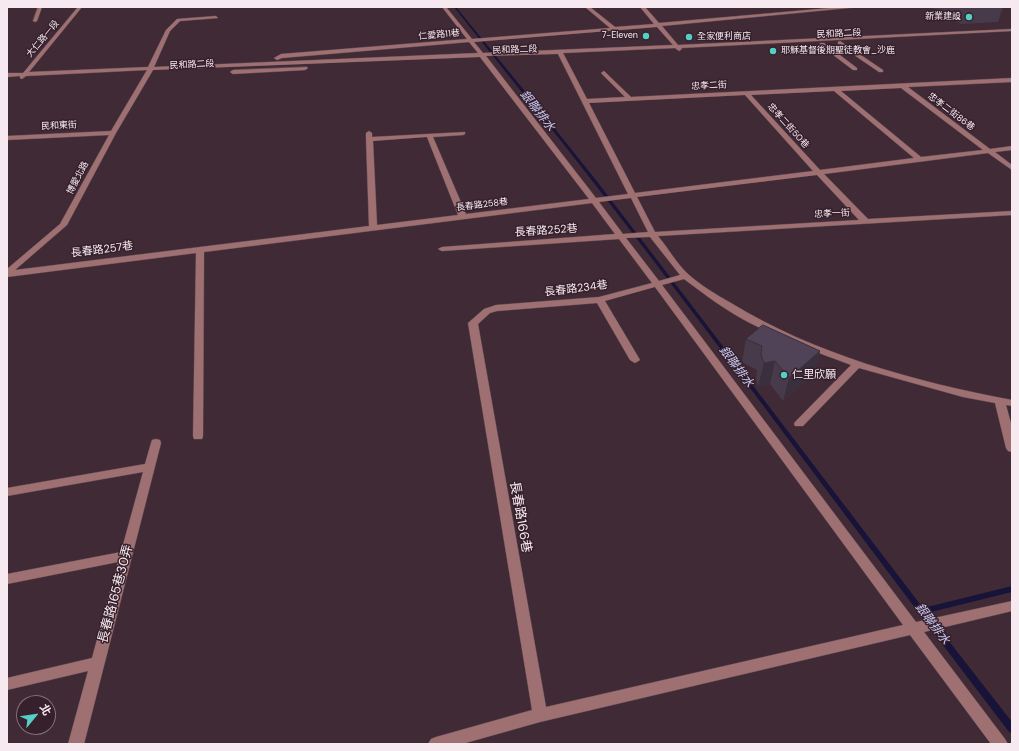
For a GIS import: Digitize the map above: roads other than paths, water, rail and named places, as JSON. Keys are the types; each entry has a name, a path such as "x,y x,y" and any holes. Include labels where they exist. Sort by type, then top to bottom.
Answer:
{"street":[{"path":"35,21 40,7"},
{"name":"大仁路一段","path":"20,80 80,7"},
{"path":"444,7 622,236 912,628 1000,744"},
{"path":"587,7 614,29"},
{"path":"642,7 656,25 682,52"},
{"name":"仁愛路11巷","path":"268,63 280,56 614,29 857,7"},
{"name":"博愛北路","path":"7,274 63,225 147,74 168,30 179,20 216,16"},
{"name":"民和路二段","path":"561,55 676,46 1012,30"},
{"name":"民和路二段","path":"7,75 147,74 268,63 361,59 682,52 840,43 1012,36"},
{"path":"840,43 882,71"},
{"path":"822,44 855,69"},
{"path":"561,55 632,196 653,234 685,276 716,298 750,319 794,340 857,364 933,386 1012,403"},
{"name":"民和路二段","path":"225,72 359,66 484,57"},
{"path":"359,66 361,59"},
{"path":"604,73 630,99"},
{"path":"7,81 107,77"},
{"name":"忠孝二街","path":"584,101 1010,81"},
{"name":"忠孝二街86巷","path":"902,86 1012,168"},
{"path":"835,89 919,158"},
{"name":"忠孝二街50巷","path":"746,93 866,222"},
{"name":"民和東街","path":"7,138 113,133"},
{"path":"373,229 369,136 463,133"},
{"path":"429,135 463,217"},
{"name":"長春路258巷","path":"373,229 919,158 1012,148"},
{"name":"忠孝一街","path":"653,234 1012,213"},
{"name":"長春路257巷","path":"7,274 373,229"},
{"name":"長春路252巷","path":"442,249 653,234"},
{"path":"198,436 200,250"},
{"name":"長春路234巷","path":"472,323 487,311 496,308 600,300 685,276"},
{"path":"600,300 635,360"},
{"name":"長春路166巷","path":"472,323 540,715"},
{"path":"799,424 857,364"},
{"path":"1000,401 1012,448"},
{"name":"長春路165巷30弄","path":"76,744 156,443"},
{"path":"7,492 149,467"},
{"path":"7,579 126,556"},
{"path":"436,744 540,715 1012,606"},
{"path":"7,684 98,663"}],"waterway":[{"name":"銀聯排水","path":"455,7 598,185 921,612"},
{"path":"921,612 1012,589"},
{"name":"銀聯排水","path":"921,612 1012,729"}],"place":[{"name":"新業建設","path":"969,17"},
{"name":"7-Eleven","path":"646,36"},
{"name":"全家便利商店","path":"689,37"},
{"name":"耶穌基督後期聖徒教會_沙鹿","path":"773,51"},
{"name":"仁里欣願","path":"784,375"}]}
